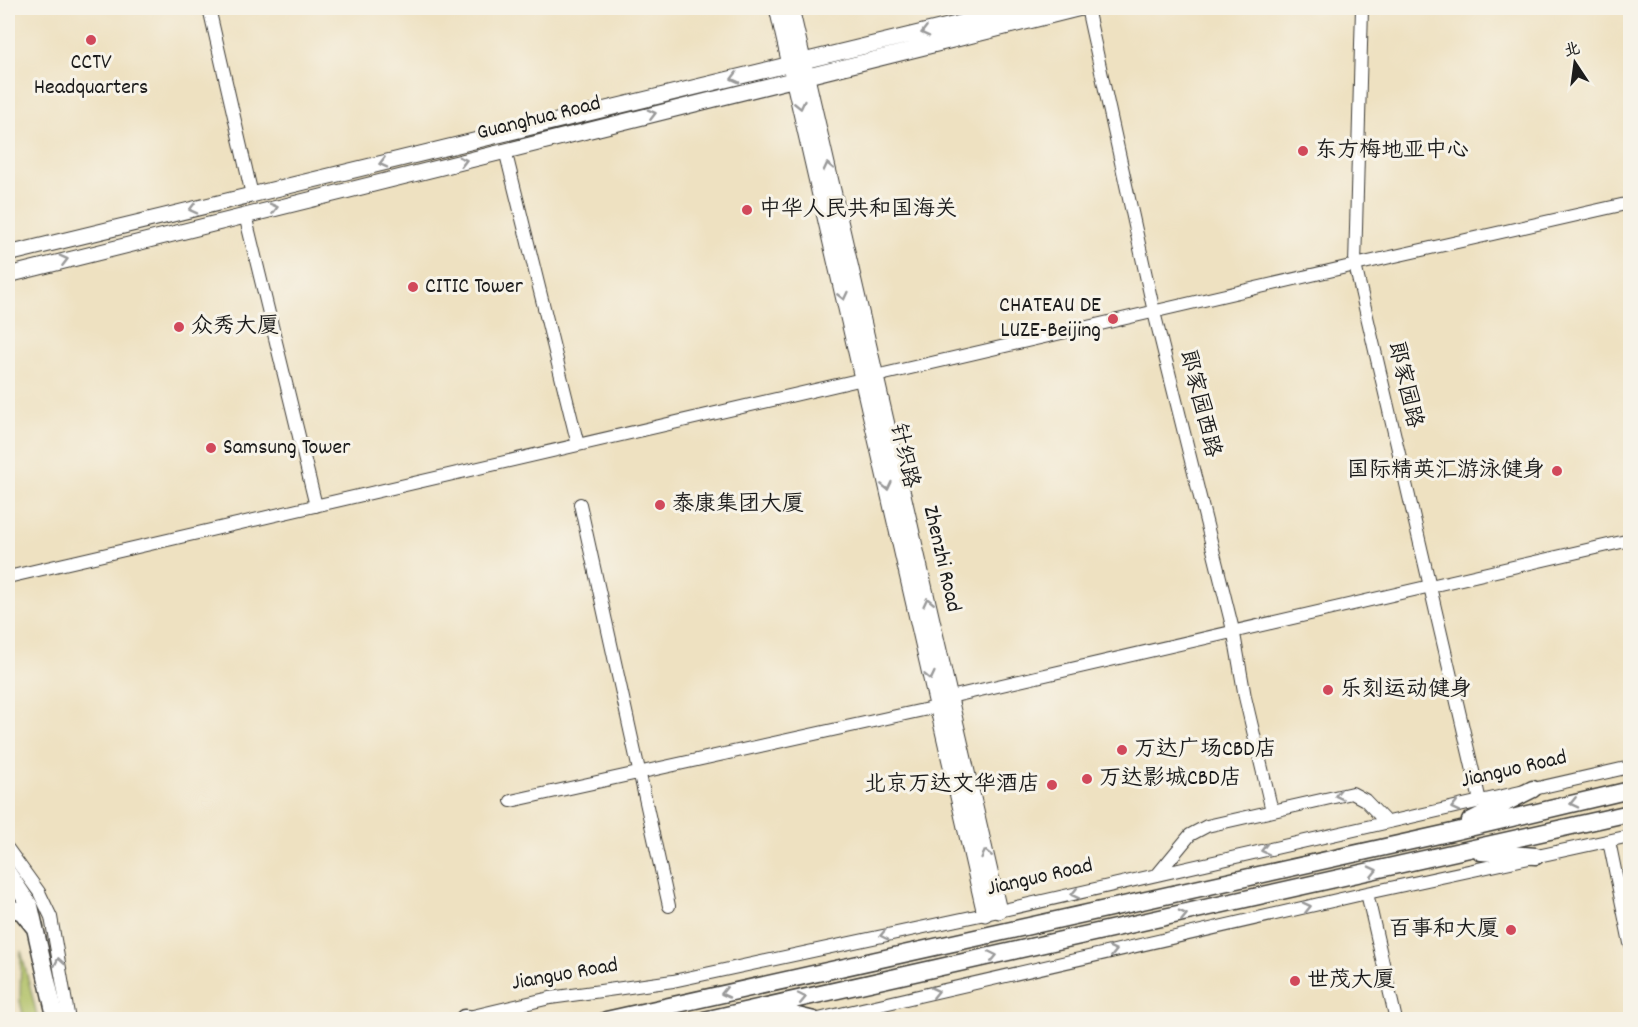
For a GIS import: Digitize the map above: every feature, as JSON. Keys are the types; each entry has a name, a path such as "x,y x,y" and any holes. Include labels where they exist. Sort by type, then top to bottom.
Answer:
{"highway":[{"path":"1448,833 1533,789"},
{"name":"Jianguo Road","path":"606,1020 1448,833 1630,790"},
{"path":"704,1020 1630,813"},
{"path":"1462,851 1536,856"},
{"path":"8,873 30,906 39,935 56,1020"},
{"path":"8,907 22,912 39,935"},
{"path":"762,1007 814,1020"},
{"path":"460,1019 484,1020"}],"main road":[{"path":"777,8 798,70"},
{"name":"Zhenzhi Road","path":"791,8 798,70 992,912"},
{"name":"Guanghua Road","path":"8,275 505,150 1022,8"},
{"name":"Guanghua Road","path":"8,254 252,195 1081,8"}],"street":[{"path":"209,8 252,195"},
{"name":"郎家园西路","path":"1087,8 1155,312 1234,634 1245,697 1272,811"},
{"name":"郎家园路","path":"1362,8 1355,264 1480,801"},
{"path":"505,150 578,445"},
{"path":"8,577 1355,264 1630,203"},
{"path":"245,215 316,506"},
{"path":"580,504 669,906"},
{"path":"511,801 944,702 1630,540"},
{"name":"Jianguo Road","path":"460,1019 550,998 674,981 992,912 1630,767"},
{"path":"1157,875 1190,835 1207,826 1352,793 1365,801 1386,822"},
{"path":"814,1020 1367,893 1630,836"},
{"path":"1609,841 1630,943"},
{"path":"8,849 39,892 51,917 69,1020"},
{"path":"1367,893 1396,1020"}],"green space":[{"path":"21,951 38,1019 24,1019 20,1001"}],"place":[{"name":"CCTV Headquarters","path":"91,40"},
{"name":"东方梅地亚中心","path":"1303,151"},
{"name":"中华人民共和国海关","path":"747,210"},
{"name":"CITIC Tower","path":"413,287"},
{"name":"CHATEAU DE LUZE-Beijing","path":"1113,319"},
{"name":"众秀大厦","path":"179,327"},
{"name":"Samsung Tower","path":"211,448"},
{"name":"国际精英汇游泳健身","path":"1557,471"},
{"name":"泰康集团大厦","path":"660,505"},
{"name":"乐刻运动健身","path":"1328,690"},
{"name":"万达广场CBD店","path":"1122,750"},
{"name":"万达影城CBD店","path":"1087,779"},
{"name":"北京万达文华酒店","path":"1052,785"},
{"name":"百事和大厦","path":"1511,930"},
{"name":"世茂大厦","path":"1295,981"}]}
